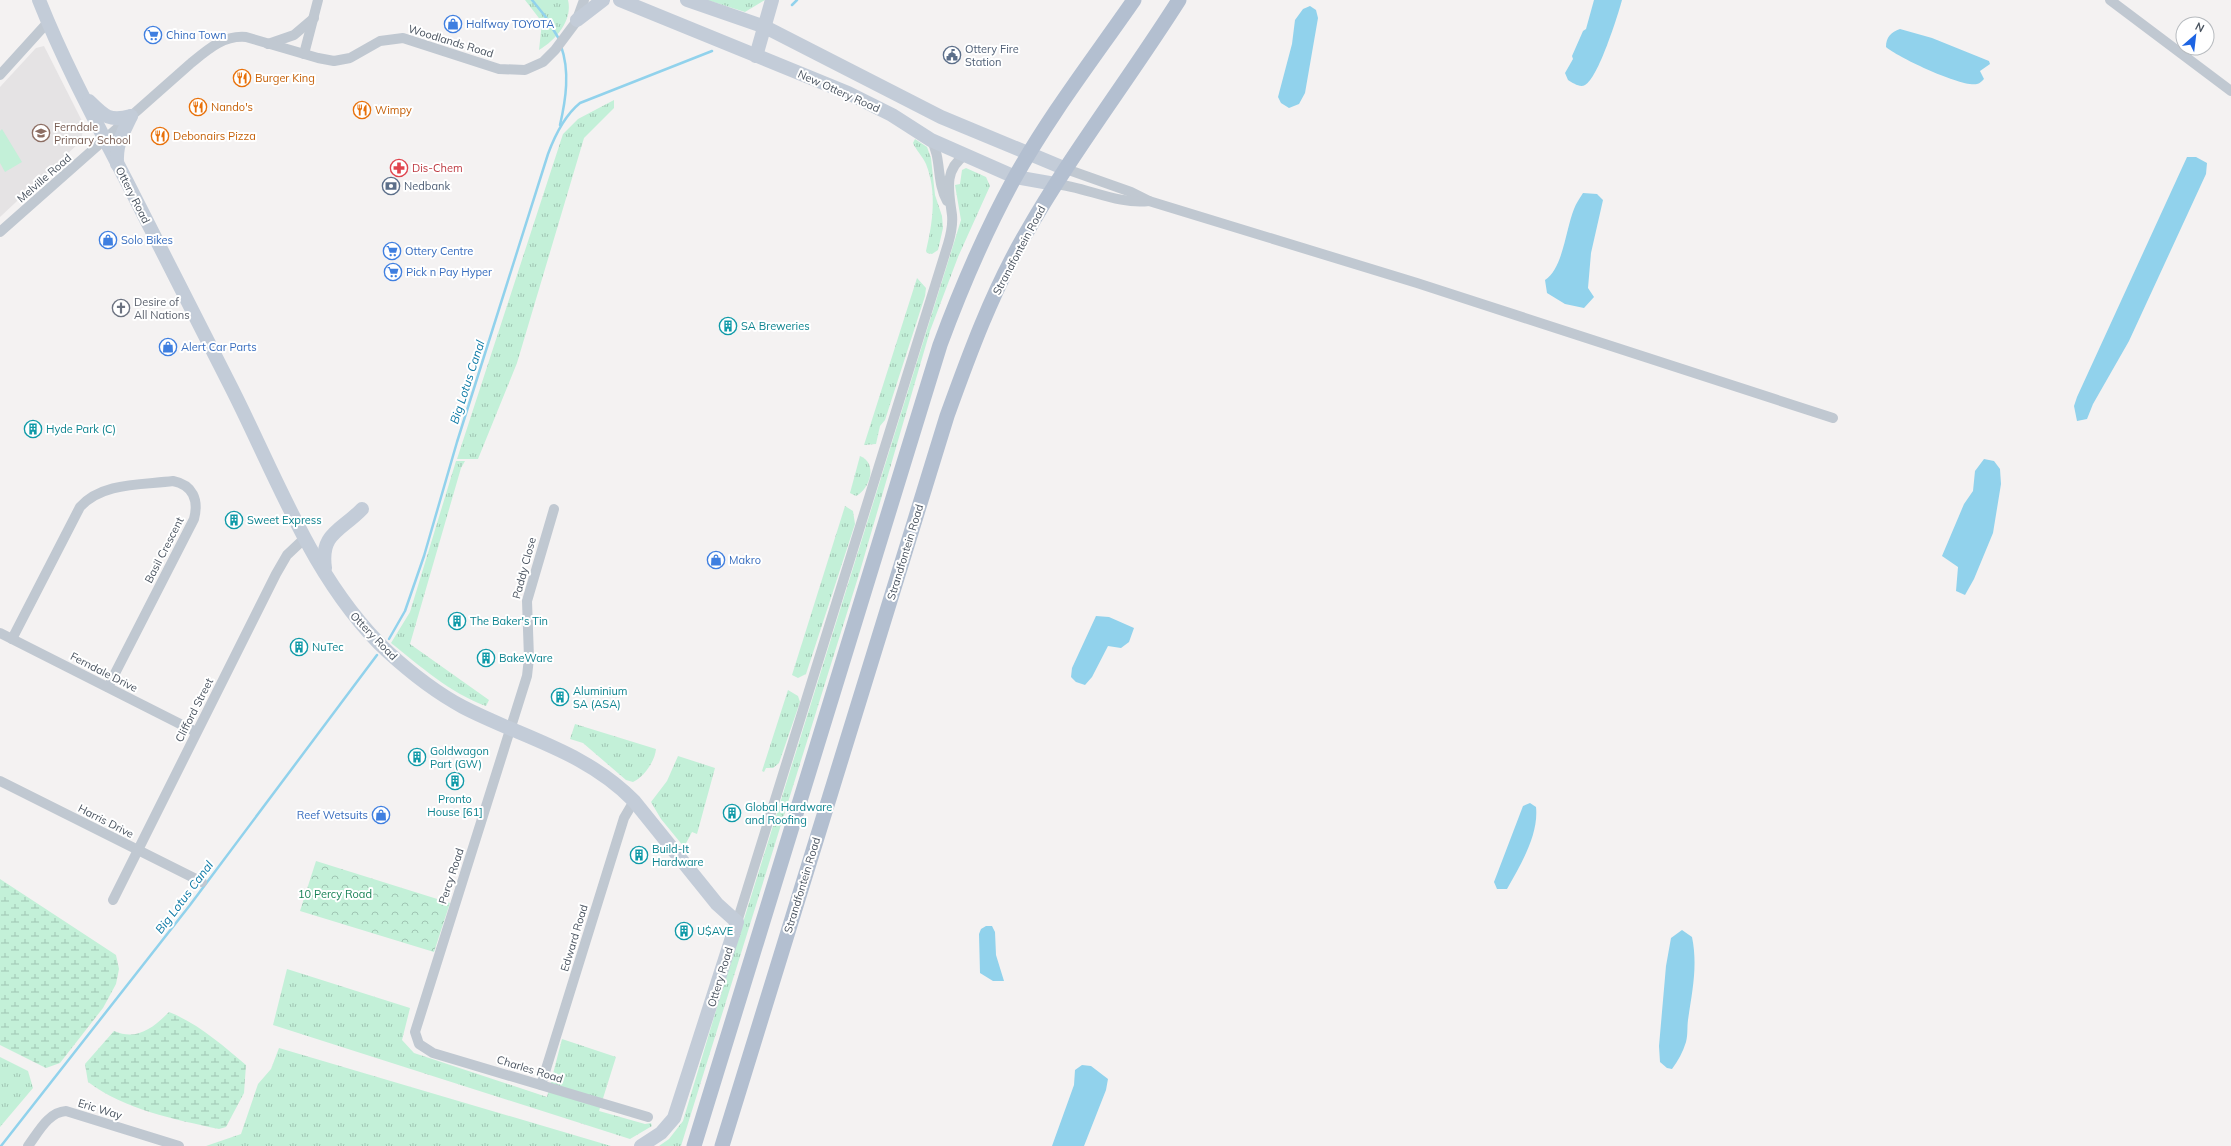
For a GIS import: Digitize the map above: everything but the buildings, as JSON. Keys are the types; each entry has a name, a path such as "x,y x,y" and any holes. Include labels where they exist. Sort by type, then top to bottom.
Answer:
{"main road":[{"path":"694,1146 940,345 973,262 1015,177 1052,117 1134,0"},
{"name":"Strandfontein Road","path":"722,1146 950,410 969,356 999,285 1024,237 1056,184 1179,0"}],"street":[{"name":"Ottery Road","path":"39,0 80,92 242,407 306,538 349,610 385,648 412,673 447,697 464,707 583,760 620,786 634,801 717,904 737,922 674,1118 661,1132 641,1146"},
{"path":"304,54 318,0"},
{"name":"Woodlands Road","path":"105,142 131,116 203,53 222,40 237,36 325,60 342,60 350,58 380,41 398,38 420,43 499,69 525,70 543,62 555,50 577,20 584,0"},
{"path":"577,20 603,0"},
{"name":"New Ottery Road","path":"620,0 873,104 931,140 1015,177 1056,184"},
{"name":"New Ottery Road","path":"687,0 765,27 941,117 1066,169"},
{"path":"756,56 772,0"},
{"path":"2110,0 2231,91"},
{"path":"266,44 294,35 314,18"},
{"path":"0,75 48,22"},
{"path":"80,92 102,114 109,118 118,120 131,116"},
{"path":"118,164 117,152 119,139 131,116"},
{"path":"931,140 936,150 942,192 950,206"},
{"name":"Melville Road","path":"0,232 105,142"},
{"path":"737,922 948,244 952,222 950,206 950,172 958,160 965,155"},
{"path":"1066,169 1131,192 1149,201 1411,281 1833,418"},
{"path":"1056,184 1069,185 1136,203 1149,201"},
{"name":"Basil Crescent","path":"12,639 80,508 87,500 110,489 173,481 182,483 194,494 196,510 194,519 108,687"},
{"path":"325,572 323,552 327,540 362,509"},
{"name":"Paddy Close","path":"510,728 529,666 527,600 554,509"},
{"name":"Clifford Street","path":"113,900 196,732 287,555 306,538"},
{"name":"Ferndale Drive","path":"0,633 196,732"},
{"name":"Percy Road","path":"415,1032 510,728"},
{"name":"Harris Drive","path":"0,781 202,882"},
{"name":"Edward Road","path":"541,1085 624,818 634,801"},
{"name":"Charles Road","path":"415,1032 419,1044 433,1053 648,1117"},
{"name":"Eric Way","path":"28,1146 51,1117 66,1111 179,1146"}],"shaded area":[{"name":"Ferndale Primary School","path":"44,46 84,125 81,141 0,217 0,87 36,48"}],"green space":[{"path":"525,0 568,0 568,15 562,29 551,41 539,50 542,22"},
{"path":"707,0 765,0 745,12"},
{"path":"614,100 614,108 584,138 517,363 478,459 457,459 563,134 578,119"},
{"path":"2,129 22,162 5,172 0,163 0,131"},
{"path":"915,139 927,147 931,158 935,195 942,216 943,228 938,250 932,254 927,253 926,251 933,207 932,185 926,164 913,143"},
{"path":"966,168 986,177 990,186 958,257 930,331 860,571 681,1146 659,1146 669,1139 683,1121 723,987 961,220 955,185 960,184 962,170"},
{"path":"917,278 926,288 925,296 885,420 880,426 876,444 864,445"},
{"path":"860,456 866,459 869,464 870,476 865,488 856,496 850,493"},
{"path":"456,461 465,461 461,468 410,644 489,700 486,706 460,694 424,670 391,643 410,612"},
{"path":"845,506 853,511 855,524 806,674 798,678 792,675"},
{"path":"788,690 798,696 800,702 779,763 773,768 766,768 764,772 762,771"},
{"path":"575,724 656,749 654,759 645,773 637,780 633,782 626,780 583,743 570,739"},
{"path":"678,756 715,768 697,834 692,832 684,847 661,819 651,802 667,781"},
{"name":"10 Percy Road","path":"316,861 450,903 434,952 300,911"},
{"path":"0,879 116,955 119,969 116,984 103,1008 60,1063 46,1068 0,1045"},
{"path":"287,969 410,1008 402,1040 414,1053 547,1097 562,1039 616,1057 599,1111 645,1124 651,1123 652,1126 630,1139 273,1025"},
{"path":"169,1012 200,1029 246,1065 244,1093 226,1127 219,1129 167,1117 134,1107 103,1092 88,1082 85,1064 114,1031 122,1034 137,1034 151,1028"},
{"path":"279,1048 611,1146 206,1146 241,1134 258,1084 271,1069"},
{"path":"0,1057 28,1071 33,1088 0,1127"}],"water":[{"path":"1594,0 1622,0 1607,46 1596,71 1585,85 1581,86 1568,80 1565,73 1573,59 1572,56 1583,31 1586,29"},
{"path":"1310,6 1316,10 1318,18 1305,93 1299,104 1289,108 1281,103 1278,97 1292,44 1295,20 1303,9"},
{"path":"1900,29 1932,38 1989,61 1990,64 1980,71 1984,79 1977,84 1958,81 1930,71 1892,52 1886,47 1887,40 1892,33"},
{"path":"2187,157 2196,157 2207,163 2206,174 2129,341 2093,404 2087,419 2077,421 2074,406 2077,397"},
{"path":"1583,193 1597,194 1603,200 1591,253 1588,288 1594,297 1584,308 1565,304 1547,293 1545,280 1551,275 1560,258 1571,217"},
{"path":"1984,459 1994,461 2000,469 2001,484 1993,533 1974,579 1965,595 1956,591 1958,567 1942,556 1964,504 1973,491 1975,471"},
{"path":"1096,616 1109,617 1134,628 1129,642 1121,648 1108,646 1092,677 1085,685 1076,682 1071,677 1072,668"},
{"path":"1530,803 1536,807 1536,818 1535,828 1528,850 1507,889 1497,889 1494,882 1523,806"},
{"path":"986,926 992,926 995,932 996,955 1004,981 993,981 980,973 979,934 981,929"},
{"path":"1682,930 1692,937 1694,948 1694,979 1686,1042 1672,1069 1667,1068 1660,1062 1659,1046 1666,966 1671,938"},
{"path":"1082,1065 1091,1066 1108,1079 1106,1090 1084,1146 1052,1146 1074,1085 1075,1070"}],"waterway":[{"path":"532,0 545,16 559,39"},
{"path":"792,5 797,0"},
{"path":"560,125 566,85 564,56 561,46"},
{"name":"Big Lotus Canal","path":"389,639 405,611 424,556 457,442 548,154 561,126 569,114 580,103 712,51"},
{"name":"Big Lotus Canal","path":"1,1146 190,905 377,655"}],"place":[{"name":"Halfway TOYOTA","path":"453,24"},
{"name":"China Town","path":"153,35"},
{"name":"Ottery Fire Station","path":"952,55"},
{"name":"Burger King","path":"242,78"},
{"name":"Nando's","path":"198,107"},
{"name":"Wimpy","path":"362,110"},
{"name":"Ferndale Primary School","path":"41,133"},
{"name":"Debonairs Pizza","path":"160,136"},
{"name":"Dis-Chem","path":"399,168"},
{"name":"Nedbank","path":"391,186"},
{"name":"Solo Bikes","path":"108,240"},
{"name":"Ottery Centre","path":"392,251"},
{"name":"Pick n Pay Hyper","path":"393,272"},
{"name":"Desire of All Nations","path":"121,308"},
{"name":"SA Breweries","path":"728,326"},
{"name":"Alert Car Parts","path":"168,347"},
{"name":"Hyde Park (C)","path":"33,429"},
{"name":"Sweet Express","path":"234,520"},
{"name":"Makro","path":"716,560"},
{"name":"The Baker's Tin","path":"457,621"},
{"name":"NuTec","path":"299,647"},
{"name":"BakeWare","path":"486,658"},
{"name":"Aluminium SA (ASA)","path":"560,697"},
{"name":"Goldwagon Part (GW)","path":"417,757"},
{"name":"Pronto House [61]","path":"455,781"},
{"name":"Global Hardware and Roofing","path":"732,813"},
{"name":"Reef Wetsuits","path":"381,815"},
{"name":"Build-It Hardware","path":"639,855"},
{"name":"U$AVE","path":"684,931"}]}
